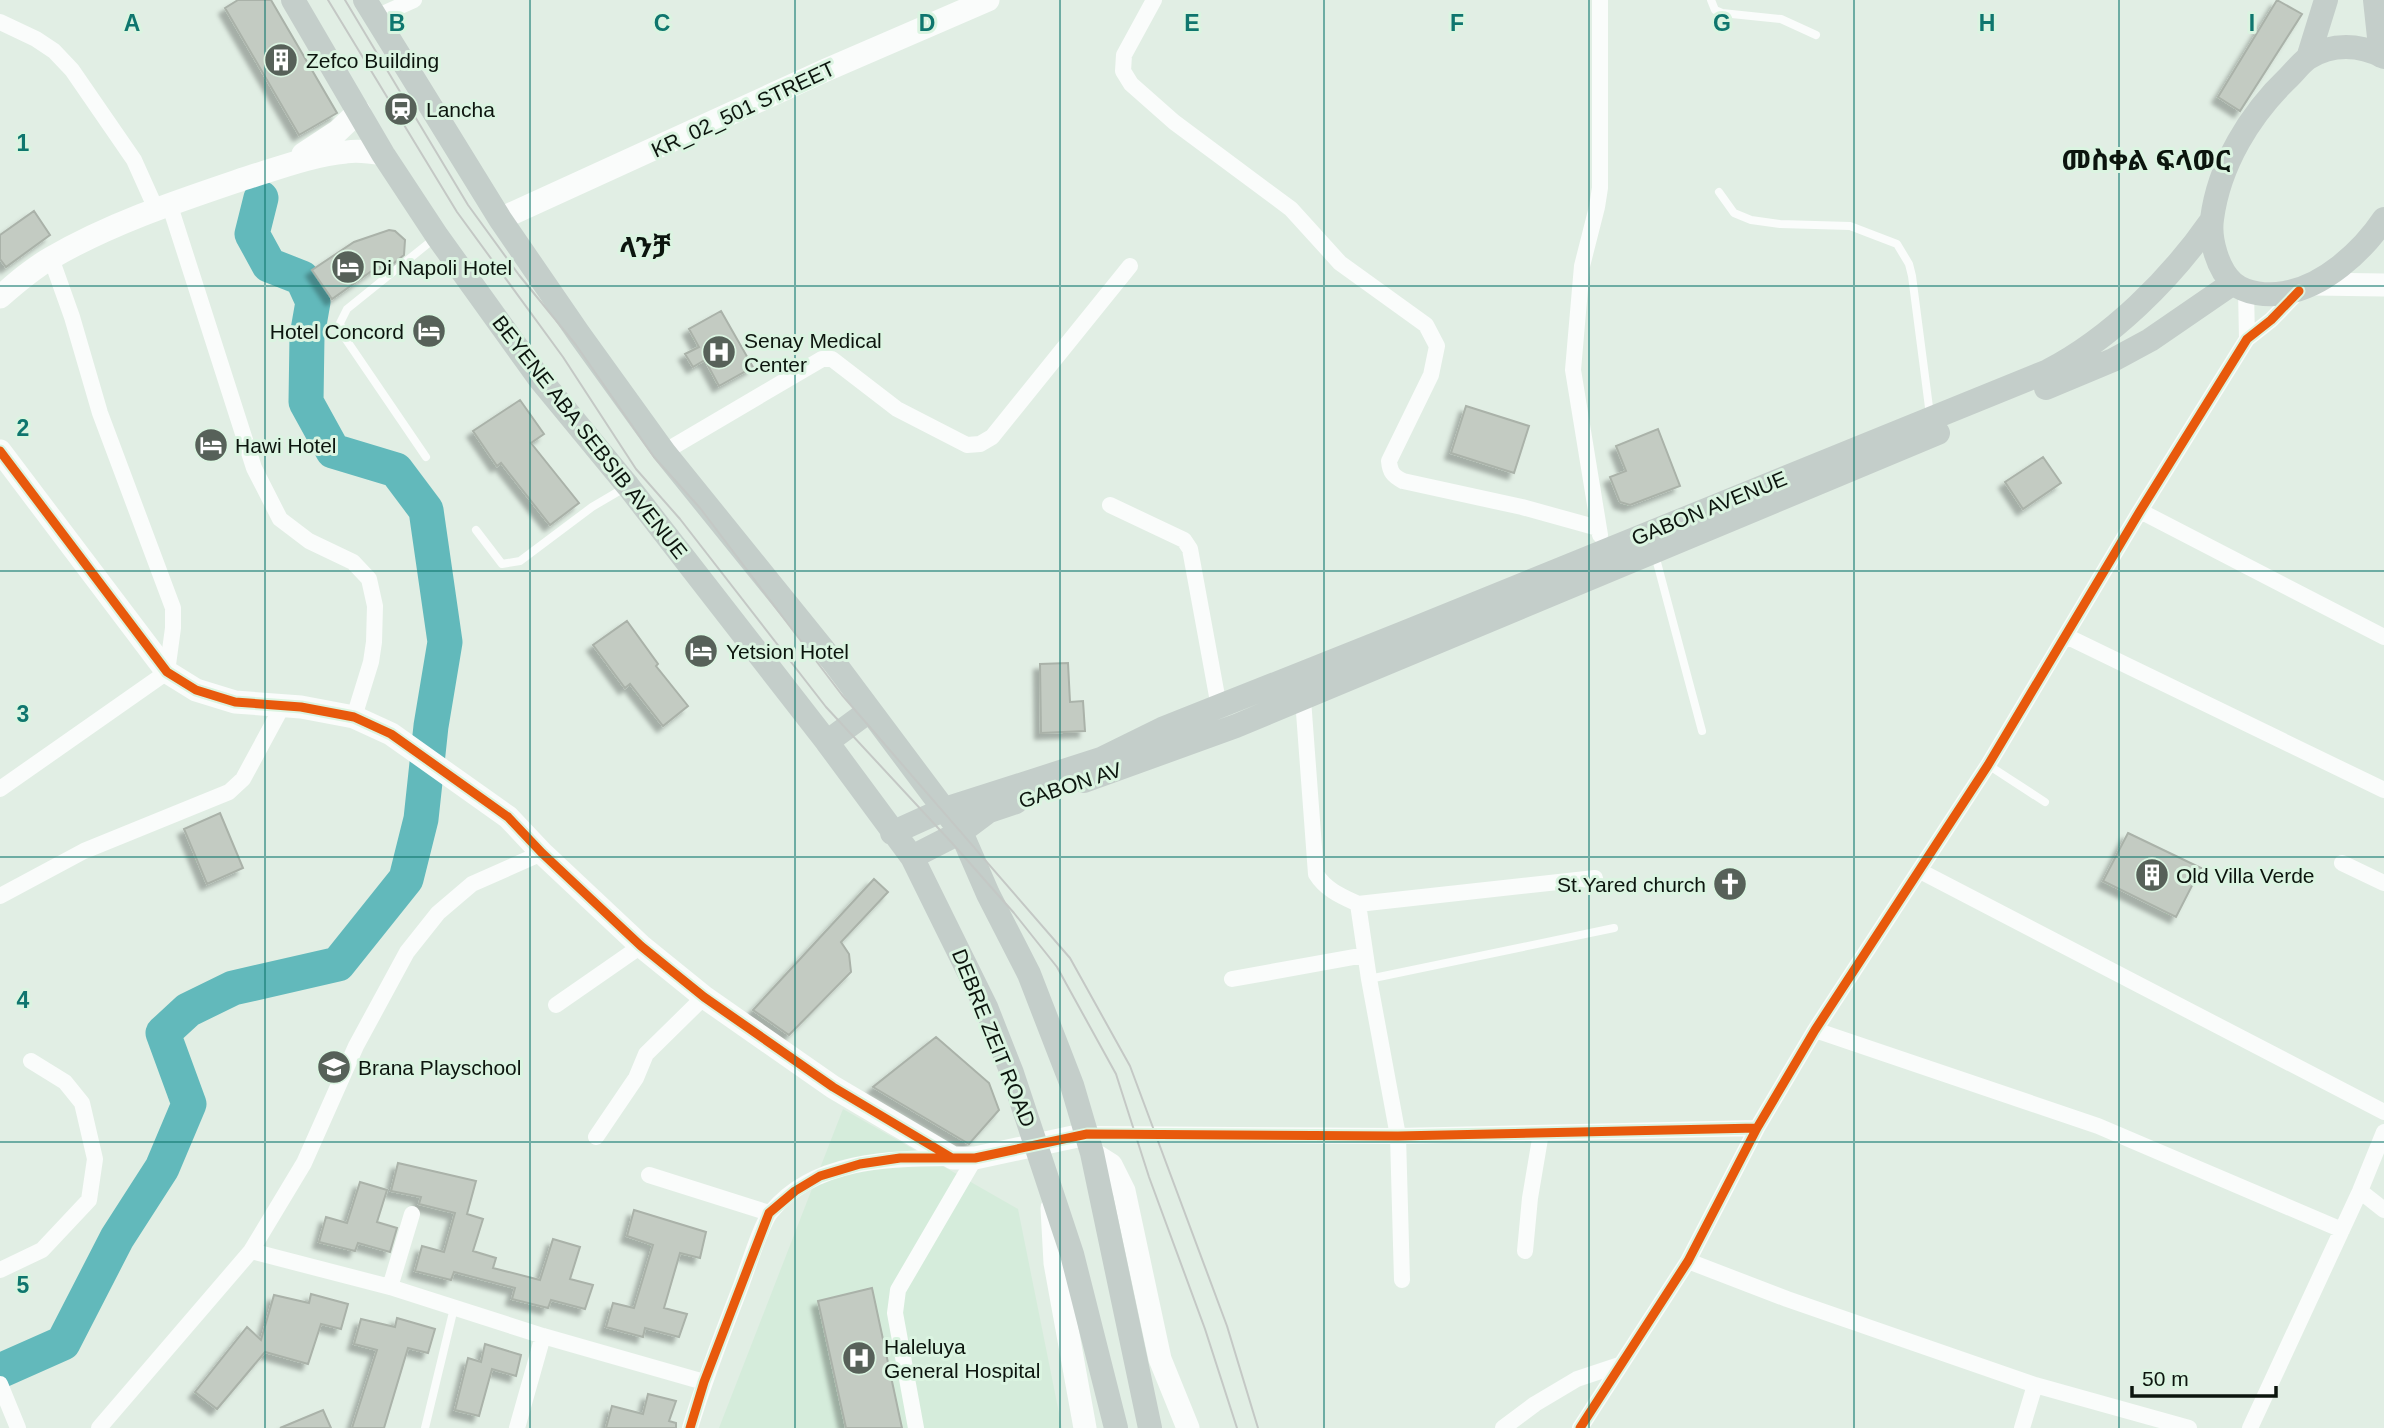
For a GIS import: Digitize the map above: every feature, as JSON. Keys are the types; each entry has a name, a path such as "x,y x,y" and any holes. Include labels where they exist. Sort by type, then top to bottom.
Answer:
{"main road":[{"name":"BEYENE ABA SEBSIB AVENUE","path":"293,0 383,154 437,236 539,378 628,486 827,742 912,857"},
{"path":"2308,58 2326,0"},
{"path":"2375,0 2383,56"},
{"path":"371,8 424,100 500,219 664,452 836,665 961,832 988,894 1029,974 1072,1085 1090,1143 1150,1428"},
{"path":"2383,56 2367,48 2348,47 2328,50 2308,58 2273,92 2245,130 2227,164 2211,221 2216,252 2239,286 2270,296 2307,287 2343,263 2384,219"},
{"name":"GABON AVENUE","path":"1163,729 2048,371 2074,357 2122,320 2190,251 2211,221"},
{"name":"GABON AVENUE","path":"1236,726 1303,699 1605,550 1655,552 2113,360 2239,286"},
{"path":"827,742 869,711"},
{"name":"GABON AV","path":"912,857 961,832 989,811 1128,767 1236,726"},
{"name":"GABON AV","path":"892,833 944,809 1101,758 1163,729"},
{"name":"DEBRE ZEIT ROAD","path":"912,857 986,1007 1012,1073 1072,1254 1116,1428"},
{"path":"1106,1382 1106,1428"},
{"path":"1142,1390 1162,1414 1168,1428"}],"street":[{"path":"371,8 414,0"},
{"name":"KR_02_501 STREET","path":"500,219 962,5 988,0"},
{"path":"1154,0 1124,55 1123,71 1131,84 1174,122 1291,209 1340,263 1426,325 1437,346 1431,376 1389,461 1394,477 1522,507 1605,550"},
{"path":"1600,0 1600,188 1582,266 1573,370 1605,550"},
{"path":"0,22 45,45 72,69 163,206 254,468 280,519 309,541 353,562 369,579 375,607 374,642 371,662 354,717"},
{"path":"276,169 318,145 359,111"},
{"path":"0,297 26,274 51,258 102,232 163,206 276,169 344,152 383,154"},
{"path":"0,789 167,671 173,628 173,608 100,412 72,317 51,258"},
{"path":"664,452 822,359 832,359 897,408 917,419 967,445 980,444 992,437 1130,266"},
{"path":"1580,1428 1688,1261 1757,1128 1815,1030 1988,765 2247,339 2307,287 2384,285"},
{"path":"2239,286 2247,339"},
{"path":"0,451 167,671 196,690 235,702 283,705 354,717 391,734 508,817 542,853 641,946 704,997 833,1087 964,1158"},
{"path":"1110,505 1184,540 1190,548 1219,707"},
{"path":"2140,511 2384,638"},
{"path":"2066,636 2384,790"},
{"path":"1303,699 1316,874 1322,884 1331,891 1358,904 1595,878"},
{"path":"0,896 84,850 229,792 243,779 283,705"},
{"path":"99,1428 251,1251 304,1163 356,1046 407,953 438,913 472,884 542,853"},
{"path":"2342,863 2384,883"},
{"path":"1920,871 2384,1112"},
{"path":"1358,904 1398,1136 1402,1280"},
{"path":"555,1005 641,946"},
{"path":"1232,979 1365,955"},
{"path":"596,1138 636,1078 646,1054 704,997"},
{"path":"1815,1030 2098,1126 2342,1230"},
{"path":"0,1270 42,1250 89,1200 95,1158 82,1103 65,1082 31,1061"},
{"path":"690,1428 704,1381 769,1213 795,1191 820,1176 860,1164 900,1158 964,1158 1037,1146 1090,1143 1757,1128"},
{"path":"2250,1428 2360,1191 2384,1132"},
{"path":"1525,1251 1530,1198 1541,1133"},
{"path":"1090,1143 1111,1165 1124,1191 1160,1359 1188,1428"},
{"path":"916,1428 895,1313 898,1290 964,1158"},
{"path":"649,1175 769,1213"},
{"path":"1051,1184 1055,1263 1085,1428"},
{"path":"2360,1191 2384,1210"},
{"path":"390,1287 412,1214"},
{"path":"251,1251 390,1287 543,1336 704,1381"},
{"path":"1688,1261 1787,1299 2035,1385 2189,1428"},
{"path":"517,1428 543,1336"},
{"path":"1503,1428 1535,1404 1577,1379 1619,1365"},
{"path":"0,1384 16,1424"},
{"path":"2022,1428 2035,1385"}],"lane":[{"path":"1711,0 1715,10 1722,13 1781,19 1816,34"},
{"path":"1719,192 1734,214 1751,220 1780,224 1850,226 1897,244 1909,264 1912,276 1930,418"},
{"path":"426,457 345,338 340,323 347,309 437,236"},
{"path":"476,530 502,564 520,561 592,507 628,486"},
{"path":"1655,552 1702,731"},
{"path":"1988,765 2045,802"},
{"path":"1369,979 1614,928"},
{"path":"425,1428 454,1308"}],"shaded area":[{"path":"843,1109 1018,1209 1062,1428 719,1428"}],"building":[{"name":"Zefco Building","path":"238,0 271,0 337,113 299,135 225,8"},
{"path":"2277,0 2302,14 2240,111 2218,97"},
{"path":"34,211 50,235 6,267 0,259 0,235"},
{"name":"Di Napoli Hotel","path":"389,230 395,231 405,240 404,255 394,263 383,263 332,299 312,270 354,242"},
{"path":"721,311 753,367 719,386 705,360 693,367 685,354 699,347 689,329"},
{"path":"520,400 544,434 531,443 579,503 550,525 501,463 497,466 473,431"},
{"path":"1466,406 1529,426 1514,473 1451,453"},
{"path":"1658,429 1680,486 1630,505 1620,502 1610,477 1626,471 1616,446"},
{"path":"2043,457 2061,483 2023,509 2005,482"},
{"path":"627,621 658,664 656,666 688,706 663,726 630,684 625,688 593,645"},
{"path":"1068,663 1070,702 1083,701 1085,731 1041,733 1040,664"},
{"path":"220,813 243,868 207,884 184,829"},
{"name":"Old Villa Verde","path":"2128,833 2201,868 2176,917 2103,881"},
{"path":"874,879 888,892 841,942 849,954 851,972 789,1035 753,1010"},
{"path":"936,1037 989,1083 999,1110 969,1144 873,1087"},
{"path":"398,1163 476,1181 467,1214 483,1219 473,1251 496,1258 493,1268 540,1280 553,1239 580,1247 570,1279 593,1285 585,1309 551,1300 548,1308 512,1299 515,1288 454,1272 451,1280 415,1271 422,1246 444,1252 455,1213 419,1204 421,1197 391,1191"},
{"path":"360,1182 387,1190 377,1222 397,1228 390,1252 358,1243 355,1251 319,1242 326,1217 347,1223"},
{"path":"634,1210 706,1232 700,1258 680,1253 664,1308 687,1314 679,1337 645,1328 643,1337 606,1327 613,1303 634,1308 653,1245 627,1236"},
{"name":"Haleluya General Hospital","path":"872,1288 902,1428 846,1428 818,1301"},
{"path":"311,1294 348,1304 341,1329 321,1324 308,1364 265,1352 217,1409 195,1392 247,1327 261,1340 274,1295 309,1303"},
{"path":"397,1318 435,1329 428,1353 408,1348 384,1428 352,1428 377,1350 354,1344 361,1319 395,1327"},
{"path":"485,1344 521,1355 516,1376 492,1369 479,1416 455,1410 468,1358 481,1362"},
{"path":"648,1394 676,1401 669,1421 676,1423 676,1428 606,1428 612,1406 643,1414"},
{"path":"323,1410 331,1428 280,1428"}],"waterway":[{"path":"0,1371 63,1343 117,1238 162,1168 189,1104 163,1033 188,1010 233,988 338,964 406,879 421,819 431,726 445,642 426,510 396,470 333,451 306,402 307,336 313,302 302,278 269,265 252,234 261,198"}],"tram line":[{"path":"328,0 457,212 563,357 636,469 680,519 826,707 952,843 1057,967 1116,1074 1237,1428"},
{"path":"345,0 468,205 519,275 576,345 654,457 700,508 842,695 1070,958 1130,1066 1227,1326 1258,1428"}],"cycle path":[{"path":"1580,1428 1688,1261 1757,1128 1815,1030 1988,765 2247,339 2271,320 2299,291"},
{"path":"0,451 167,672 196,690 235,702 301,707 354,717 391,734 508,817 542,853 641,946 704,997 833,1087 952,1158"},
{"path":"690,1428 704,1382 769,1213 795,1191 820,1176 860,1164 900,1158 975,1158 1087,1134 1398,1136 1757,1128"}],"place":[{"name":"Zefco Building","path":"281,60"},
{"name":"Lancha","path":"401,109"},
{"name":"Di Napoli Hotel","path":"348,267"},
{"name":"Hotel Concord","path":"429,331"},
{"name":"Senay Medical Center","path":"719,352"},
{"name":"Hawi Hotel","path":"211,445"},
{"name":"Yetsion Hotel","path":"701,651"},
{"name":"Old Villa Verde","path":"2152,875"},
{"name":"St.Yared church","path":"1730,884"},
{"name":"Brana Playschool","path":"334,1067"},
{"name":"Haleluya General Hospital","path":"859,1358"}],"district":[{"name":"መስቀል ፍላወር","path":"2146,160"},
{"name":"ላንቻ","path":"645,247"}]}
